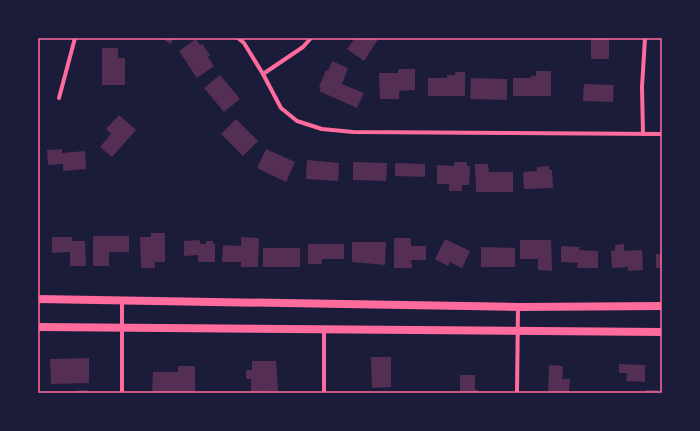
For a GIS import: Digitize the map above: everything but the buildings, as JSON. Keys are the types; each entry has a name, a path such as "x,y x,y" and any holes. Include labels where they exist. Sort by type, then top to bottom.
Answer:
{"main road":[{"path":"38,299 518,307 662,306"},
{"path":"38,327 662,332"}],"street":[{"path":"59,98 75,38"},
{"path":"238,38 244,43 281,108 297,121 322,129 353,132 662,134"},
{"path":"263,74 303,48 311,38"},
{"path":"643,134 642,87 645,38"},
{"path":"122,300 122,393"},
{"path":"517,393 518,307"},
{"path":"324,329 324,393"}]}
